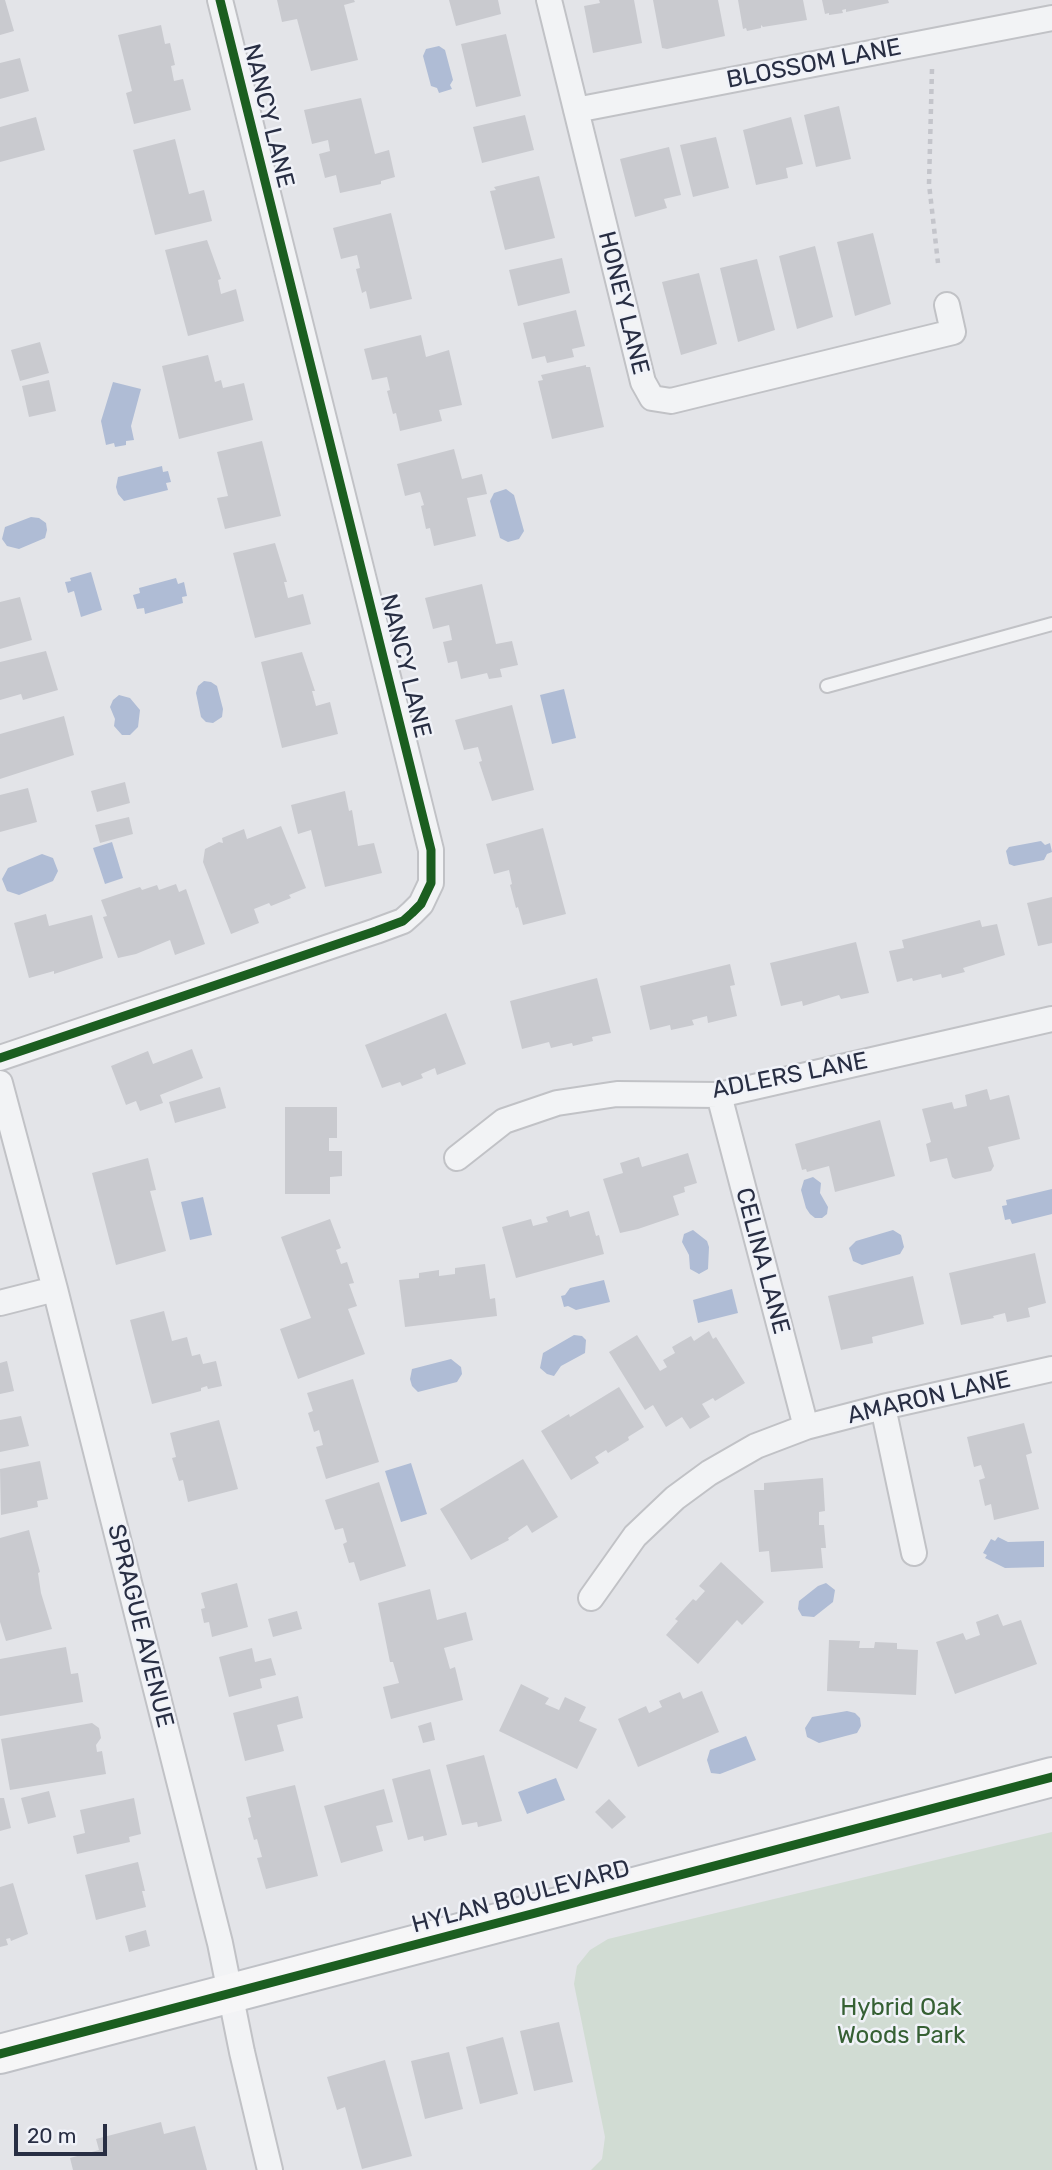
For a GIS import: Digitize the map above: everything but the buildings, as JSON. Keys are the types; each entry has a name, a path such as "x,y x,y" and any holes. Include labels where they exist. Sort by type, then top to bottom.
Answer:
{"main road":[{"name":"HYLAN BOULEVARD","path":"0,2054 1052,1777"}],"street":[{"name":"NANCY LANE","path":"0,1058 376,932 402,921 411,913 421,904 431,883 431,850 220,0"},
{"name":"HONEY LANE","path":"549,0 643,382 652,398 671,401 953,332 947,305"},
{"name":"BLOSSOM LANE","path":"576,110 1052,18"},
{"name":"ADLERS LANE","path":"457,1158 504,1121 557,1103 617,1094 719,1095 1052,1019"},
{"name":"SPRAGUE AVENUE","path":"0,1083 55,1289 220,1943 270,2170"},
{"name":"CELINA LANE","path":"719,1095 806,1427"},
{"path":"0,1303 55,1289"},
{"name":"AMARON LANE","path":"591,1598 635,1536 675,1498 709,1473 756,1446 806,1427 883,1407 1052,1370"},
{"path":"883,1407 914,1552"}],"lane":[{"path":"827,686 1052,624"}],"path":[{"path":"933,61 929,184 938,263"}],"green space":[{"name":"Hybrid Oak Woods Park","path":"1052,1832 1052,2170 591,2170 602,2159 605,2137 574,1984 577,1966 590,1950 608,1939"}],"water":[{"path":"439,46 445,50 453,80 450,85 452,89 439,93 437,88 431,86 423,56 426,49"},
{"path":"113,382 141,389 131,426 134,440 115,447 114,443 106,445 101,421"},
{"path":"162,466 163,472 168,471 171,482 166,483 168,490 124,501 118,494 118,477"},
{"path":"506,489 514,495 524,531 519,539 508,542 500,538 490,501 494,493"},
{"path":"31,517 46,523 45,538 19,549 7,546 2,539 5,527"},
{"path":"91,572 102,610 81,617 74,591 68,593 65,582"},
{"path":"176,578 178,584 184,582 187,596 182,597 183,603 145,614 144,608 137,609 133,595 140,593 139,588"},
{"path":"204,681 217,686 223,709 222,717 213,723 206,722 201,717 196,693 198,686"},
{"path":"564,689 576,738 552,744 540,695"},
{"path":"119,695 130,698 140,710 138,727 130,735 122,735 114,726 115,719 110,707"},
{"path":"1041,841 1045,845 1050,843 1052,852 1047,854 1044,860 1014,866 1009,864 1006,851 1009,847"},
{"path":"112,842 123,878 105,884 93,848"},
{"path":"42,854 53,858 58,871 53,881 19,895 7,891 2,879 8,868"},
{"path":"813,1177 821,1183 820,1193 828,1207 827,1214 822,1218 815,1218 810,1214 801,1190 804,1180"},
{"path":"1052,1189 1052,1214 1012,1224 1010,1219 1005,1220 1002,1206 1007,1205 1006,1200"},
{"path":"203,1197 212,1235 190,1240 181,1202"},
{"path":"693,1230 707,1241 709,1247 708,1269 699,1274 690,1269 689,1255 682,1242 684,1234"},
{"path":"893,1230 901,1235 904,1247 900,1254 862,1265 853,1261 849,1248 856,1241"},
{"path":"604,1280 610,1302 576,1310 564,1307 561,1296 570,1288"},
{"path":"732,1289 738,1313 698,1323 693,1300"},
{"path":"574,1335 582,1336 586,1340 585,1353 561,1366 554,1376 547,1374 540,1368 543,1353"},
{"path":"451,1359 461,1367 462,1374 457,1382 418,1392 412,1386 412,1369"},
{"path":"411,1463 427,1514 401,1522 385,1471"},
{"path":"998,1537 1008,1542 1044,1541 1044,1567 1005,1568 985,1558 987,1555 983,1553 991,1539 995,1541"},
{"path":"826,1583 835,1590 833,1602 814,1617 802,1616 798,1609 799,1601"},
{"path":"847,1711 860,1718 861,1726 857,1733 819,1743 807,1737 805,1728 812,1717"},
{"path":"746,1736 756,1760 720,1774 711,1773 707,1760 710,1750"},
{"path":"556,1778 565,1800 527,1814 518,1792"}],"cycle path":[{"path":"0,1058 403,921 421,904 431,883 431,850 220,0"},
{"path":"0,2054 1052,1777"}]}
